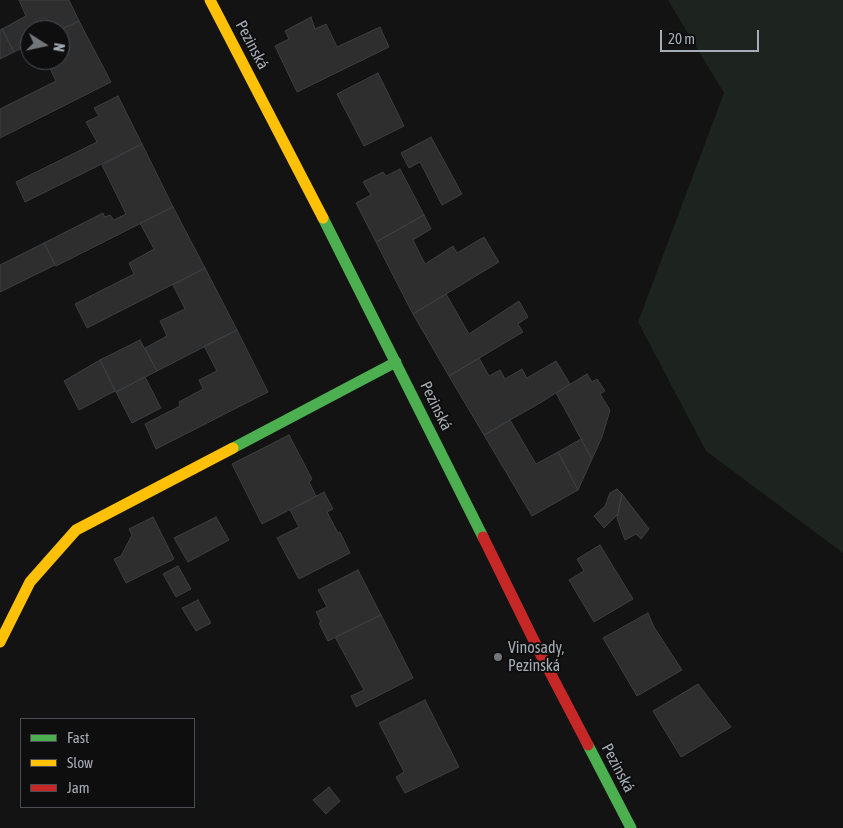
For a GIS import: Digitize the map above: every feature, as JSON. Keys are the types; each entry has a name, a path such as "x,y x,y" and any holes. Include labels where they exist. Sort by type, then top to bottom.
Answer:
{"main road":[{"name":"Pezinská","path":"210,0 279,131 396,362 542,659 631,828"},
{"path":"0,642 30,582 76,530 396,362"}],"shaded area":[{"path":"668,0 843,0 843,553 706,451 638,322 724,93"}],"building":[{"path":"19,0 69,0 79,21 70,25 70,20 20,20 20,49 14,52 2,29 26,16"},
{"path":"311,17 315,29 326,24 337,47 380,27 389,47 297,92 275,46 289,39 285,31"},
{"path":"79,21 111,82 0,138 0,109 56,81 51,70 70,70 70,25"},
{"path":"2,29 14,52 0,59 0,30"},
{"path":"378,73 404,126 364,146 337,94"},
{"path":"118,96 142,144 25,202 16,182 97,142 86,122 99,116 94,108"},
{"path":"431,137 462,194 442,205 420,162 409,168 401,153"},
{"path":"142,144 173,207 56,266 44,243 103,213 105,217 110,215 114,220 126,214 102,165"},
{"path":"400,169 424,215 376,242 356,203 371,195 363,182 383,172 386,176"},
{"path":"173,207 205,268 87,328 75,304 134,274 129,263 154,249 140,223"},
{"path":"424,215 431,229 413,240 425,264 453,246 457,253 484,237 499,262 413,314 376,242"},
{"path":"44,243 55,265 0,292 0,265"},
{"path":"205,268 237,330 157,371 145,348 167,336 160,321 185,309 173,285"},
{"path":"446,294 469,334 519,301 528,317 518,324 523,332 449,376 413,314"},
{"path":"237,330 268,392 156,449 145,424 180,406 179,402 203,389 199,380 217,371 204,346"},
{"path":"140,340 157,371 116,392 100,360"},
{"path":"479,358 489,376 500,370 505,379 522,369 527,378 556,361 570,384 484,435 449,376"},
{"path":"100,360 115,391 79,410 64,381"},
{"path":"587,374 592,382 597,379 605,391 600,394 610,410 602,437 592,459 556,393"},
{"path":"145,377 161,408 132,423 116,392"},
{"path":"510,420 536,464 558,452 578,490 532,516 484,435"},
{"path":"289,435 312,479 309,482 316,496 262,524 232,464"},
{"path":"581,439 592,459 578,490 558,452"},
{"path":"617,489 622,494 618,514 604,528 594,516 605,506 610,493"},
{"path":"324,492 333,509 327,512 338,533 340,532 350,553 299,579 277,538 299,527 290,510"},
{"path":"622,494 649,529 641,539 636,534 625,540 617,518"},
{"path":"153,517 174,559 126,583 114,559 121,556 132,535 129,529"},
{"path":"216,517 229,540 188,562 174,538"},
{"path":"600,545 633,599 594,622 569,580 584,571 577,559"},
{"path":"178,566 191,589 176,597 163,574"},
{"path":"358,570 381,615 328,641 316,612 327,607 318,590"},
{"path":"198,600 211,623 196,631 182,608"},
{"path":"648,613 654,627 682,670 637,696 603,638"},
{"path":"381,615 413,678 356,707 351,696 364,690 335,637"},
{"path":"698,684 731,727 681,757 653,711"},
{"path":"425,700 459,767 405,793 396,777 404,772 379,723"},
{"path":"329,787 340,801 326,814 313,800"}],"traffic: fast":[{"path":"323,218 483,537"},
{"path":"233,448 396,362"},
{"path":"588,745 631,828"}],"traffic: slow":[{"path":"210,0 323,218"},
{"path":"0,642 30,582 76,530 233,448"}],"traffic: jam":[{"path":"483,537 588,745"}],"place":[{"name":"Vinosady, Pezinská","path":"498,657"}]}
